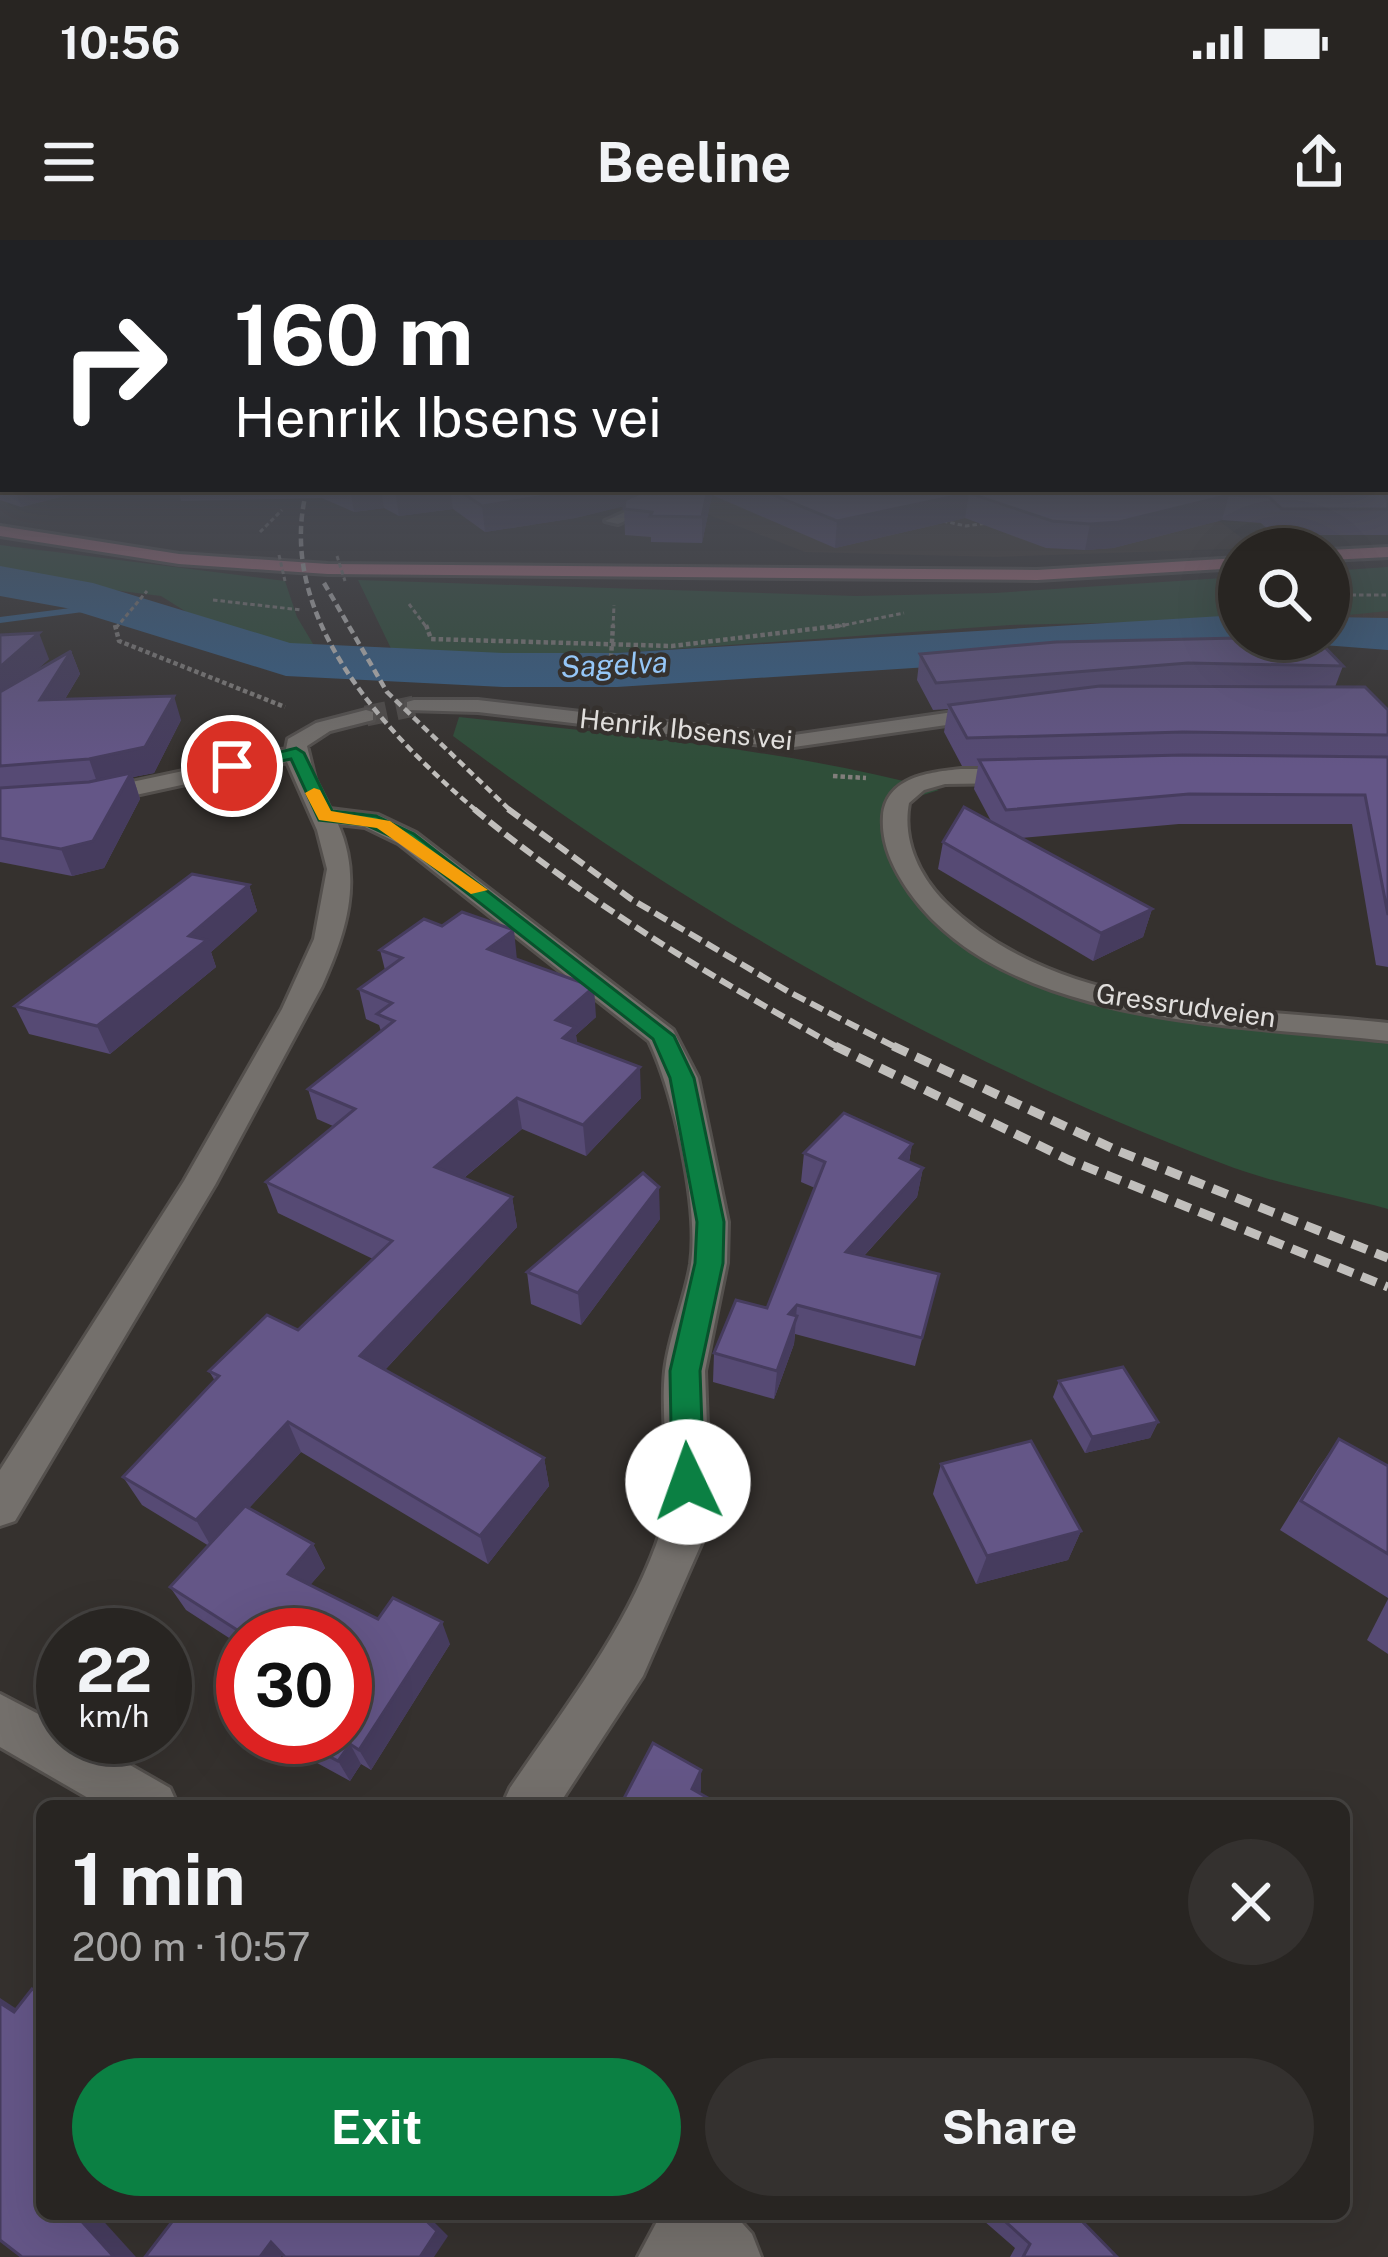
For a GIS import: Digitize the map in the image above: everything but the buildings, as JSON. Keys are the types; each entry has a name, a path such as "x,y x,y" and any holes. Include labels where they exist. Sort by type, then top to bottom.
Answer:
{"street":[{"name":"Henrik Ibsens vei","path":"414,706 478,706 787,742 1023,709"},
{"path":"0,1507 182,1214 307,984 339,892 338,849 296,753 300,739 323,727 366,716"},
{"path":"0,803 99,796 296,753"},
{"path":"919,785 953,778 1041,776"},
{"name":"Gressrudveien","path":"919,785 897,802 896,838 904,863 935,906 1001,956 1041,976 1118,998 1388,1032"},
{"path":"325,816 370,820 407,838 662,1036 682,1078 708,1196 709,1263 685,1371 688,1482 680,1542 626,1660 532,1800"},
{"path":"0,1719 142,1800"},
{"path":"696,2220 729,2257"}],"lane":[{"path":"665,2257 687,2220"}],"path":[{"path":"610,658 615,586"},
{"path":"1350,595 1388,596"},
{"path":"140,598 121,618 114,635 130,647 256,694 323,727"},
{"path":"405,598 424,620 431,639 612,645 739,641 915,610"},
{"path":"849,776 870,772"},
{"path":"830,776 919,785"}],"shaded area":[{"path":"1350,580 1388,585 1388,647 1350,646"}],"green space":[{"path":"17,578 285,581 297,617 322,659 204,623 161,596"},
{"path":"1218,578 1218,620 1010,625 604,654 398,663 358,580 856,596 995,593"},
{"path":"1350,578 1388,578 1388,611 1350,615"},
{"path":"459,717 761,753 939,790 897,803 910,873 1007,955 1094,987 1388,1032 1388,1209 1221,1163 1118,1122 919,1028 727,921 542,801 453,736"}],"waterway":[{"name":"Sagelva","path":"0,581 75,594 286,659 503,670 617,670 1218,632"},
{"path":"0,620 110,606"},
{"name":"Sagelva","path":"1350,633 1388,634"}],"tunnel":[{"path":"366,716 414,706"}],"railway":[{"path":"306,578 322,627 375,710 478,812"},
{"path":"324,583 387,692 512,812"},
{"path":"474,809 561,876 652,937 840,1048"},
{"path":"508,809 512,812"},
{"path":"512,812 631,899 789,992 895,1047"},
{"path":"835,1046 840,1048"},
{"path":"895,1047 1118,1151 1388,1258"},
{"path":"895,1047 899,1049"},
{"path":"840,1048 1069,1160 1388,1287"}],"slow traffic":[{"path":"314,793 325,816 384,824 478,890"}],"route":[{"path":"232,766 296,753 325,816 370,820 407,838 640,1016 674,1054 710,1222 709,1263 685,1371 688,1482"}]}
